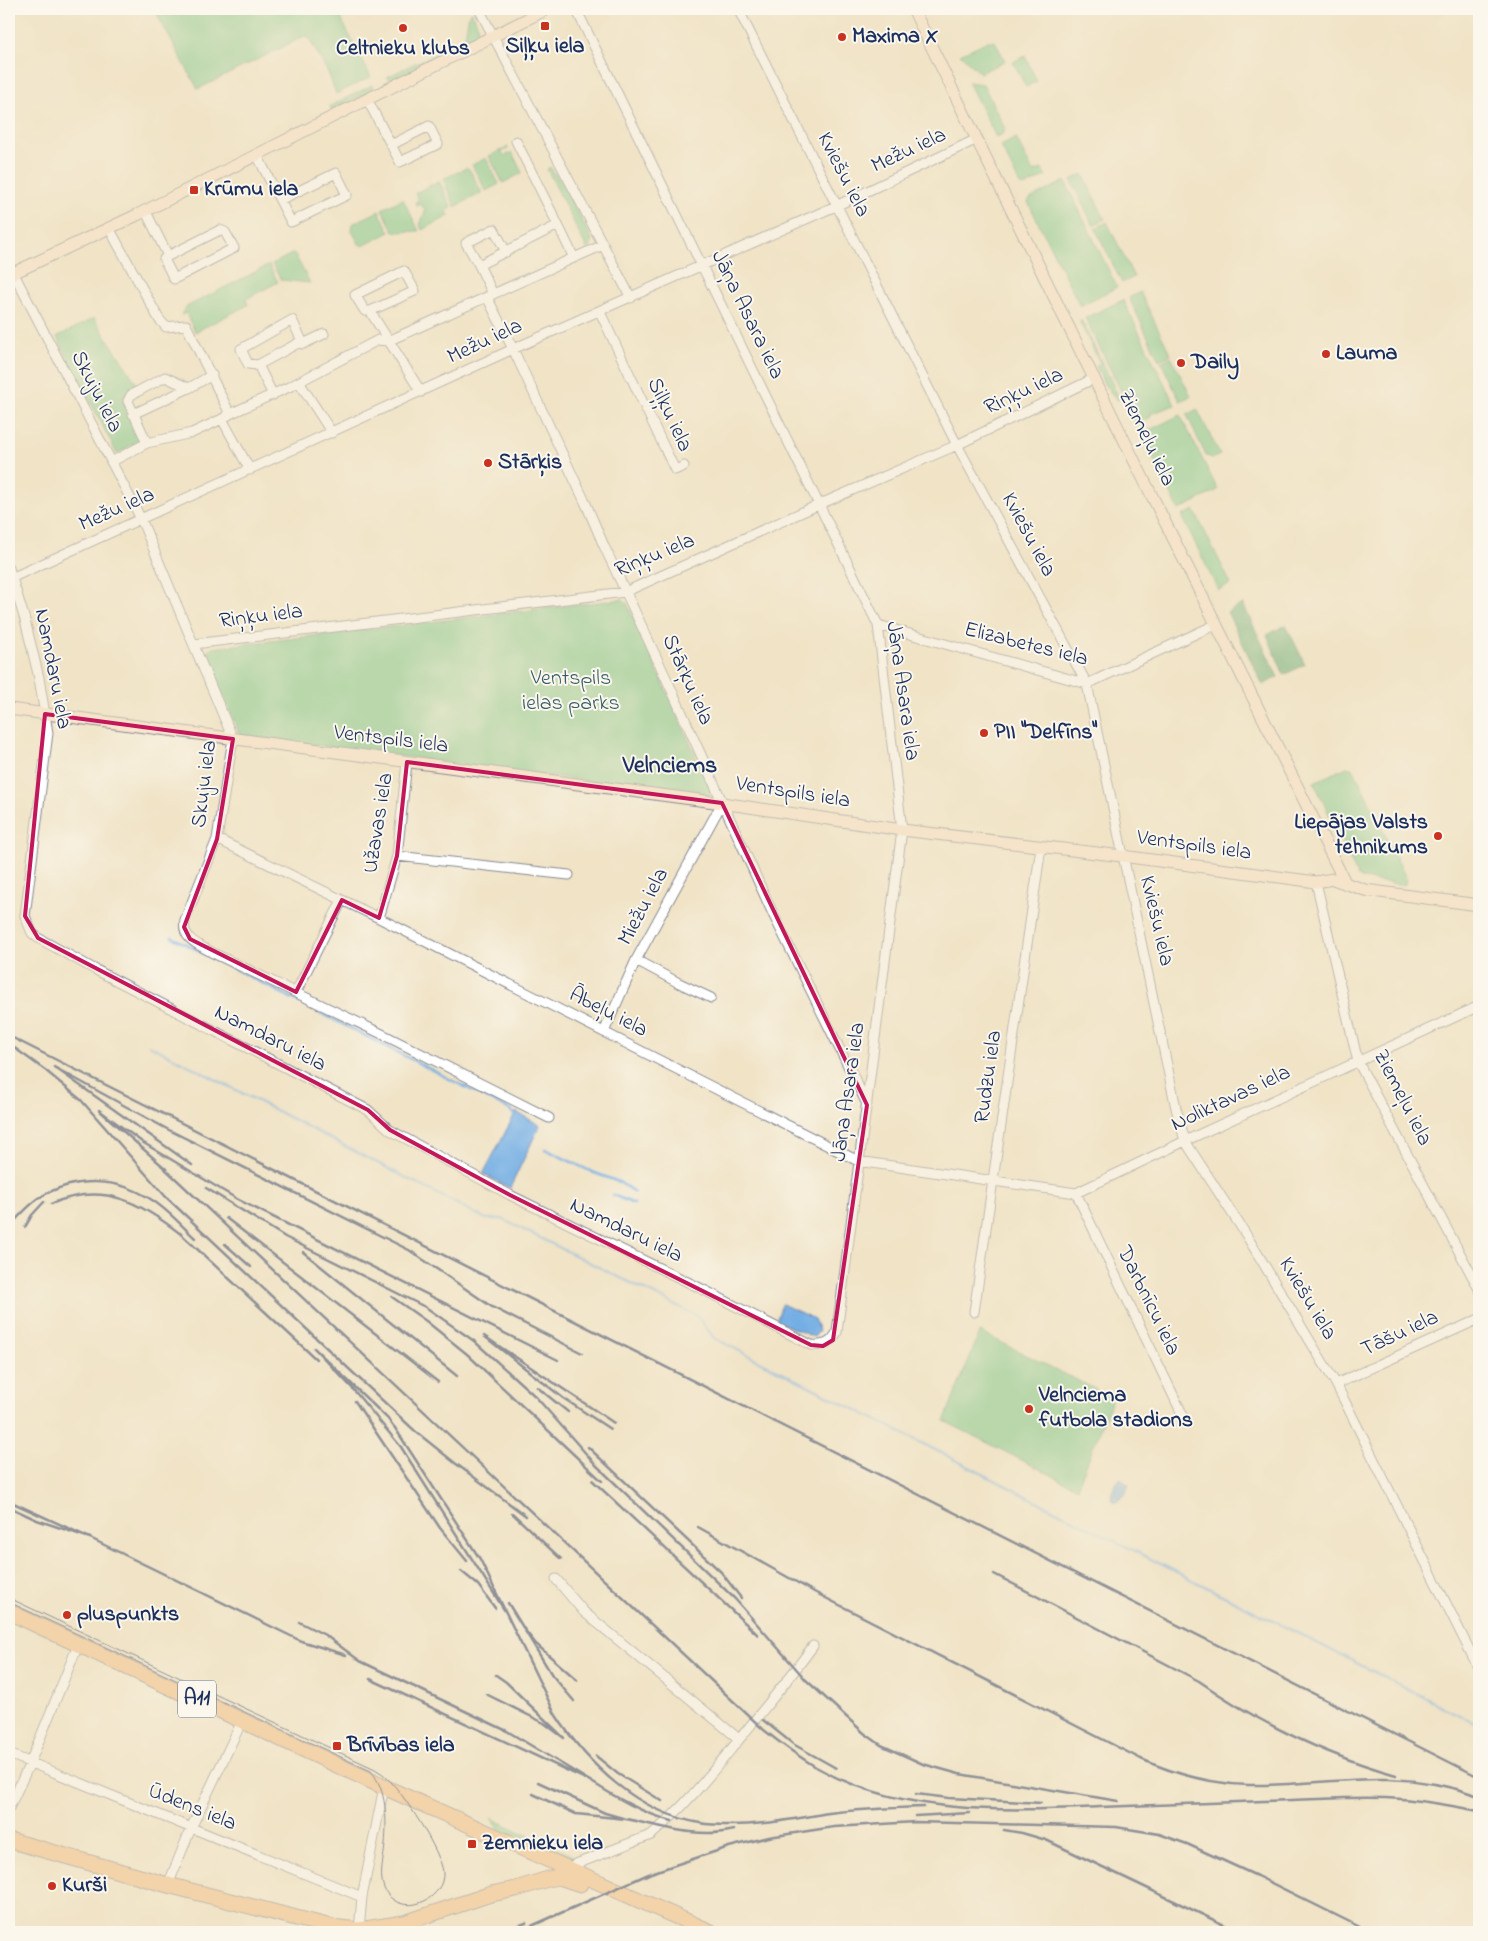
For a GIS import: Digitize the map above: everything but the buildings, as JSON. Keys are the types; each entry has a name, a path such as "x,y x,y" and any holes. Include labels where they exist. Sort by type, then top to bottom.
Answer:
{"highway":[{"name":"A11","path":"9,1612 384,1787 562,1873 711,1932"},
{"path":"9,1840 168,1885 331,1927 359,1930 404,1923 491,1894 503,1887 538,1874 562,1873"},
{"name":"A11","path":"562,1873 579,1883 685,1932"}],"street":[{"path":"480,9 631,298"},
{"path":"11,274 257,155 547,9"},
{"name":"Jāņa Asara iela","path":"576,9 878,625 902,830 837,1332 833,1340 823,1346"},
{"name":"Kviešu iela","path":"738,9 957,444 1086,684 1176,1108 1185,1140 1245,1233 1336,1384 1479,1668"},
{"name":"Ziemeļu iela","path":"914,9 1346,884"},
{"path":"367,99 400,162 438,144 430,126 392,145"},
{"name":"Mežu iela","path":"11,578 513,349 838,206 977,139"},
{"path":"516,141 574,258"},
{"path":"257,155 291,222 347,195 336,173 280,200"},
{"path":"145,210 168,256"},
{"path":"479,265 558,226"},
{"path":"109,228 159,318 166,327 186,325 230,414"},
{"name":"Stārķu iela","path":"506,252 494,228 466,243 479,265 513,349 668,682 722,803 867,1105"},
{"path":"220,230 225,232 234,248 174,279 164,260 168,256 220,230"},
{"path":"111,462 147,443 192,433 299,382 378,340 388,341 603,245"},
{"path":"404,271 415,291 370,311 365,311 355,295 404,271"},
{"name":"Skuju iela","path":"11,274 141,520 233,739 218,839 185,920 186,933 190,939 213,953 296,992 549,1118"},
{"path":"370,311 421,392"},
{"name":"Siļķu iela","path":"600,312 675,470 684,466"},
{"path":"302,342 292,320 241,349 248,364 258,365 302,342 303,344 324,334"},
{"path":"258,365 273,395"},
{"path":"133,414 212,375"},
{"path":"147,443 128,401 131,395 165,377 189,388"},
{"name":"Riņķu iela","path":"194,644 625,592 957,444 1095,378"},
{"path":"299,382 332,433"},
{"path":"222,419 250,470"},
{"name":"Namdaru iela","path":"9,568 25,620 48,733 26,916 32,933 96,970 368,1110 390,1130 510,1196 706,1291 811,1345 823,1346"},
{"name":"Elizabetes iela","path":"878,625 1086,684 1217,624"},
{"name":"Ventspils iela","path":"9,709 722,803 902,830 1122,856 1316,882 1333,878 1365,890 1479,905"},
{"name":"Užavas iela","path":"379,918 397,856 407,762"},
{"name":"Miežu iela","path":"604,1032 636,960 722,803"},
{"name":"Ābeļu iela","path":"218,839 379,918 858,1161 993,1182"},
{"name":"Rudzu iela","path":"974,1312 1041,847"},
{"path":"397,856 569,875"},
{"name":"Ziemeļu iela","path":"1316,882 1358,1062 1479,1289"},
{"path":"296,992 342,900"},
{"path":"636,960 711,998"},
{"name":"Noliktavas iela","path":"1076,1193 1185,1140 1479,1006"},
{"path":"993,1182 1076,1193"},
{"name":"Darbnīcu iela","path":"1076,1193 1187,1424"},
{"name":"Tāšu iela","path":"1336,1384 1479,1319"},
{"path":"556,1579 584,1612 739,1739"},
{"path":"9,1808 30,1763 78,1645"},
{"path":"562,1873 651,1835 690,1799 797,1669 813,1646"},
{"path":"168,1885 192,1828 242,1721"},
{"name":"Ūdens iela","path":"9,1754 362,1897"},
{"path":"359,1930 358,1921 362,1897 384,1787"}],"highlighted area":[{"path":"45,714 233,739 217,839 184,927 190,939 296,992 342,900 379,918 397,856 407,762 722,803 867,1105 833,1340 823,1346 811,1345 510,1195 390,1130 368,1110 38,938 25,916"}],"green space":[{"path":"154,9 336,9 371,77 336,94 329,75 307,35 198,89"},
{"path":"472,12 477,22 478,31 474,38 465,45 464,41 469,14"},
{"path":"988,41 995,41 1005,61 980,73 960,54"},
{"path":"454,44 454,50 393,81 387,77"},
{"path":"1025,56 1037,81 1026,87 1013,62"},
{"path":"968,82 983,84 1005,129 1001,135 996,137"},
{"path":"372,85 374,90 332,111 330,106"},
{"path":"1016,138 1033,172 1042,169 1046,176 1024,187 1020,185 1001,146"},
{"path":"508,147 502,152 504,156 512,152 522,173 503,183 489,156"},
{"path":"486,158 499,184 486,191 472,165"},
{"path":"550,167 564,185 592,239 591,246 587,249 547,169"},
{"path":"466,168 470,170 482,193 455,207 443,179"},
{"path":"1083,174 1105,219 1093,225 1071,180"},
{"path":"439,181 452,208 447,211 449,216 422,230 420,225 425,211 421,204 417,206 415,202 419,200 415,193"},
{"path":"1065,181 1117,287 1080,306 1028,202 1030,199"},
{"path":"403,199 419,231 394,232 382,209"},
{"path":"379,211 390,232 363,246 359,244 351,229 352,224"},
{"path":"1107,222 1134,277 1122,283 1095,228"},
{"path":"294,253 310,283 281,280 272,264"},
{"path":"269,265 278,282 246,299 248,305 195,332 186,313 181,315 186,307"},
{"path":"1140,292 1171,355 1159,360 1129,298"},
{"path":"1123,300 1175,405 1150,414 1151,417 1136,424 1128,408 1138,402 1134,395 1125,399 1085,318"},
{"path":"94,318 139,387 122,398 141,440 117,454 57,337"},
{"path":"1081,320 1120,399 1117,400 1104,384 1096,366 1100,363 1080,323"},
{"path":"1171,357 1191,396 1180,401 1161,362"},
{"path":"1197,409 1220,455 1213,458 1206,456 1187,415"},
{"path":"1180,415 1218,490 1179,510 1141,434"},
{"path":"1194,510 1231,584 1218,590 1182,516"},
{"name":"Ventspils ielas parks","path":"623,599 627,603 712,791 711,795 707,797 240,735 205,656 211,648"},
{"path":"1243,604 1278,677 1263,685 1227,612"},
{"path":"1286,625 1305,664 1284,675 1267,635"},
{"path":"1347,767 1353,769 1356,774 1406,878 1405,884 1363,879 1357,875 1314,782"},
{"name":"Velnciema futbola stadions","path":"980,1332 1113,1398 1077,1488 944,1421"},
{"path":"491,1818 577,1857 559,1858 500,1830"}],"water":[{"path":"516,1112 540,1125 510,1188 483,1174"},
{"path":"782,1304 814,1319 819,1331 814,1337 776,1321"},
{"path":"1120,1479 1129,1485 1125,1495 1116,1502 1112,1501 1114,1486"}],"waterway":[{"path":"172,937 510,1110 515,1116"},
{"path":"149,1045 486,1219 502,1219 697,1316 714,1338 1479,1725"},
{"path":"545,1149 592,1172 619,1182 634,1192"},
{"path":"613,1195 634,1204"}],"tram line":[{"path":"9,1598 381,1773 394,1785 402,1796 436,1851 443,1872 442,1881 438,1889 425,1901 407,1905 399,1903 386,1892 382,1879 386,1835 385,1806 380,1787 371,1771 9,1602"}],"railway":[{"path":"9,1036 1479,1777"},
{"path":"9,1044 45,1070 81,1100 166,1197 415,1431 526,1516"},
{"path":"192,1165 54,1067 167,1129 409,1250 492,1307 582,1353"},
{"path":"166,1169 99,1110 142,1142 237,1199 558,1360"},
{"path":"161,1165 764,1730 816,1767 849,1783 883,1794 955,1807 1028,1809 1374,1798 1421,1801 1479,1811"},
{"path":"9,1227 39,1198 67,1186 96,1182 111,1183 139,1192 164,1208 195,1238"},
{"path":"206,1188 285,1237 427,1308 474,1341 536,1397 596,1465 735,1599 806,1680 864,1733 881,1745 923,1764 959,1774 1118,1801"},
{"path":"51,1204 70,1197 105,1195 137,1205 152,1213 182,1235 180,1233"},
{"path":"25,1227 32,1215 44,1202"},
{"path":"226,1218 438,1382"},
{"path":"182,1235 316,1359"},
{"path":"225,1244 251,1267"},
{"path":"303,1252 457,1376"},
{"path":"392,1297 467,1354 602,1481"},
{"path":"610,1429 563,1398 484,1336 614,1423"},
{"path":"505,1611 401,1447 352,1388 314,1348 395,1428 480,1559 555,1714 583,1751 617,1784 656,1809 703,1824 750,1824 776,1822 829,1813 924,1807"},
{"path":"537,1387 568,1412"},
{"path":"355,1401 440,1528 467,1561"},
{"path":"588,1447 721,1572 741,1598"},
{"path":"592,1480 758,1635"},
{"path":"9,1501 90,1538 37,1520 9,1507"},
{"path":"512,1513 561,1559"},
{"path":"698,1527 816,1593 1141,1759 1167,1769 1220,1783 1248,1785 1371,1779 1401,1780 1435,1784 1479,1796"},
{"path":"90,1538 301,1641 346,1655"},
{"path":"461,1571 478,1585 495,1608"},
{"path":"994,1574 1199,1681 1269,1724 1318,1748 1396,1775"},
{"path":"508,1603 524,1629"},
{"path":"299,1622 325,1635 360,1661 507,1731 590,1781 370,1679"},
{"path":"574,1701 552,1675 524,1629 536,1644 577,1680"},
{"path":"486,1694 544,1723 564,1738 506,1682 496,1675"},
{"path":"763,1720 793,1744 836,1768"},
{"path":"596,1756 618,1774 662,1801"},
{"path":"590,1781 640,1809 672,1821"},
{"path":"533,1794 576,1814 626,1819 605,1813 538,1782"},
{"path":"916,1794 949,1798 1041,1803"},
{"path":"915,1816 970,1813"},
{"path":"626,1819 694,1832 707,1833 734,1830"},
{"path":"518,1932 651,1873 729,1847 769,1837 834,1827 915,1822 1116,1827 1159,1834 1187,1844 1257,1876 1370,1932"},
{"path":"1004,1830 1046,1840 1239,1932"},
{"path":"498,1932 526,1923"}],"place":[{"name":"Siļķu iela","path":"545,26"},
{"name":"Celtnieku klubs","path":"403,28"},
{"name":"Maxima X","path":"842,37"},
{"name":"Krūmu iela","path":"194,190"},
{"name":"Lauma","path":"1326,354"},
{"name":"Daily","path":"1181,363"},
{"name":"Stārķis","path":"488,463"},
{"name":"PII \"Delfīns\"","path":"984,733"},
{"name":"Liepājas Valsts tehnikums","path":"1438,836"},
{"name":"Velnciema futbola stadions","path":"1029,1409"},
{"name":"pluspunkts","path":"67,1615"},
{"name":"Brīvības iela","path":"337,1746"},
{"name":"Zemnieku iela","path":"472,1844"},
{"name":"Kurši","path":"52,1886"}],"district":[{"name":"Velnciems","path":"670,766"}]}
